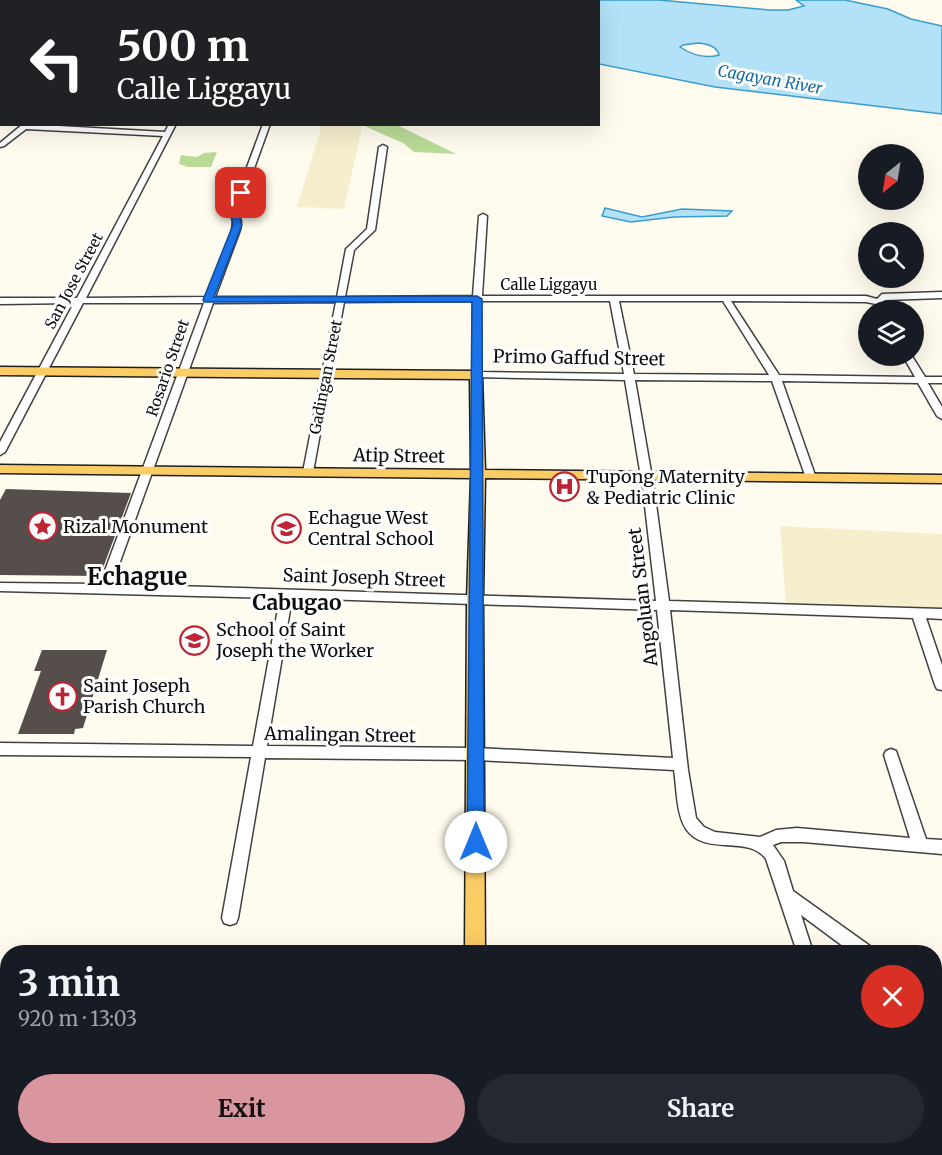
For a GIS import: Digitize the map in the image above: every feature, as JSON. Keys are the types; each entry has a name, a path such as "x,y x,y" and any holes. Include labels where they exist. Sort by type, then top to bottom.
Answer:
{"main road":[{"name":"Primo Gaffud Street","path":"0,371 476,375"},
{"path":"475,945 477,754 475,599 478,475 476,375"},
{"name":"Atip Street","path":"0,469 942,479"}],"street":[{"path":"2,145 27,126 169,134"},
{"name":"San Jose Street","path":"0,452 40,372 172,126"},
{"name":"Rosario Street","path":"104,588 208,300 236,230 235,209 266,126"},
{"name":"Gadingan Street","path":"308,472 350,249 370,230 383,147"},
{"path":"476,375 477,299 483,216"},
{"name":"Calle Liggayu","path":"882,300 882,297 942,295"},
{"name":"Calle Liggayu","path":"0,301 614,298 868,300"},
{"name":"Angoluan Street","path":"614,298 631,377 646,476 664,605 680,764 691,823 702,832 715,837 762,844"},
{"path":"725,298 776,379 811,478"},
{"path":"914,366 942,416"},
{"name":"Primo Gaffud Street","path":"476,375 942,380"},
{"name":"Saint Joseph Street","path":"0,587 104,588 942,614"},
{"path":"230,918 286,594"},
{"path":"918,612 942,685"},
{"name":"Amalingan Street","path":"0,749 477,754 680,764"},
{"path":"891,755 920,845"},
{"path":"803,945 776,861 762,844 775,837 803,835 942,847"},
{"path":"788,896 854,945"}],"shaded area":[{"path":"322,126 362,127 344,209 297,207"},
{"path":"780,526 942,534 942,611 786,604"}],"green space":[{"path":"364,126 399,126 456,154 414,152 403,143"},
{"path":"217,152 211,167 188,167 179,164 181,155 197,157 204,153"}],"water":[{"name":"Cagayan River","path":"600,0 659,0 788,10 804,6 796,0 845,0 888,9 911,19 942,26 942,114 715,87 600,64","holes":["698,43 714,48 719,55 709,57 699,55 680,47"]},
{"path":"605,208 642,217 682,209 732,211 727,216 674,217 631,222 602,216"}],"building":[{"path":"6,489 131,493 100,576 0,575 0,500"},
{"name":"Saint Joseph Parish Church","path":"42,650 107,650 83,728 75,729 74,734 18,734 41,671 34,671"}],"place":[{"name":"Tupong Maternity & Pediatric Clinic","path":"565,487"},
{"name":"Rizal Monument","path":"42,527"},
{"name":"Echague West Central School","path":"287,528"},
{"name":"School of Saint Joseph the Worker","path":"195,640"},
{"name":"Saint Joseph Parish Church","path":"62,696"}],"district":[{"name":"Echague","path":"137,577"},
{"name":"Cabugao","path":"297,603"}],"route":[{"path":"241,193 234,213 237,225 208,300 477,299 476,842"}]}
